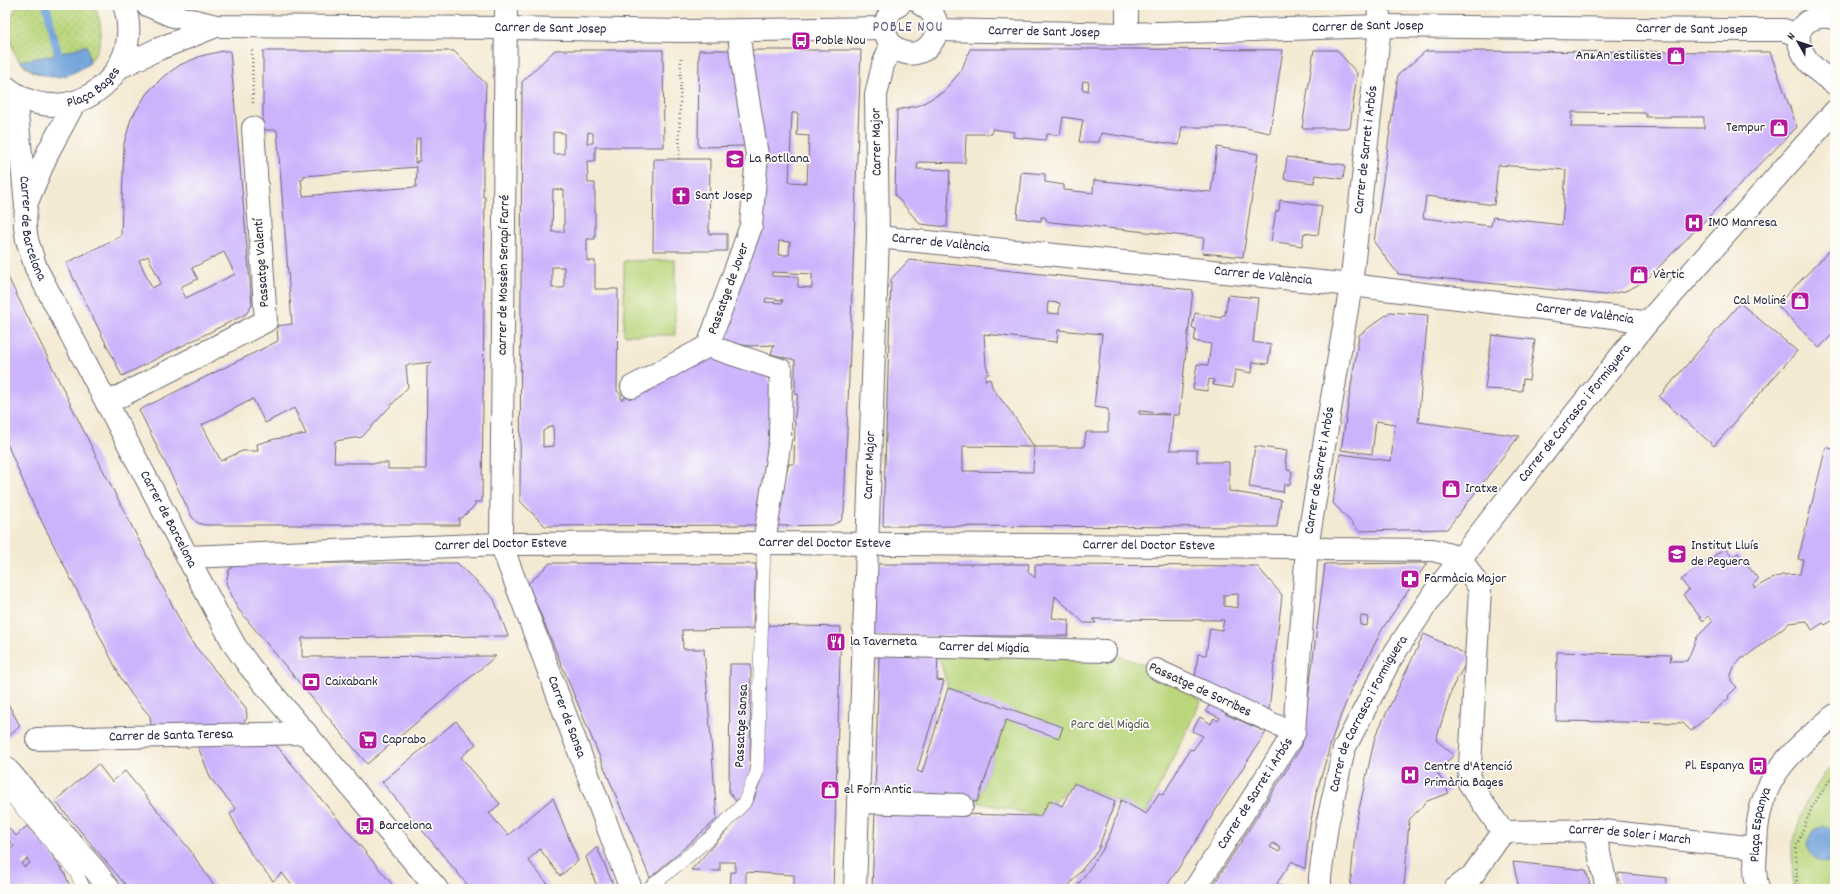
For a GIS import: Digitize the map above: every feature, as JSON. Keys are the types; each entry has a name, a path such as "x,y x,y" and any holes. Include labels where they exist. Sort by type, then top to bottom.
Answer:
{"street":[{"name":"Plaça Bages","path":"10,90 24,99 44,105 54,106 75,102 100,90 118,68 124,56 128,37 128,23 124,5"},
{"path":"148,5 170,14 216,26"},
{"name":"carrer de Mossèn Serapí Farré","path":"501,544 506,5"},
{"path":"890,19 897,50 905,54 914,54 923,51 930,46 937,30 933,14 922,5"},
{"path":"1127,5 1127,34"},
{"path":"1832,5 1835,12"},
{"name":"Carrer de Sant Josep","path":"937,30 1127,34 1379,15 1784,30 1799,36"},
{"name":"Carrer de Sarret i Arbós","path":"1195,889 1294,734 1307,547 1351,285 1379,15"},
{"path":"1835,18 1827,16 1810,19 1802,25 1799,36 1802,51 1805,56 1817,70 1835,84"},
{"name":"Carrer de Sant Josep","path":"216,26 739,30 890,19"},
{"name":"Carrer Major","path":"855,889 878,237 876,95 883,65 890,19"},
{"path":"118,68 156,50 216,26"},
{"name":"Passatge de Jover","path":"739,30 741,55 758,154 751,226 708,346 782,370 780,440 764,543"},
{"name":"Carrer de Barcelona","path":"10,90 26,205 25,226 27,240 36,268 187,557 235,646 437,889"},
{"path":"26,205 48,152 75,102"},
{"name":"Carrer de Carrasco i Formiguera","path":"1320,889 1320,877 1327,825 1344,749 1390,660 1434,593 1647,324 1835,111"},
{"name":"Passatge Valentí","path":"107,404 266,321 253,128"},
{"name":"Carrer de València","path":"878,237 1351,285 1621,318 1647,324"},
{"path":"632,387 708,346"},
{"name":"Carrer del Doctor Esteve","path":"187,557 501,544 764,543 866,545 1307,547 1328,549 1433,550 1461,558"},
{"name":"Carrer de Sansa","path":"501,544 631,889"},
{"path":"1455,889 1472,876 1503,832 1469,783 1480,589 1461,558"},
{"name":"Carrer del Migdia","path":"863,645 1105,651"},
{"name":"Passatge de Sorribes","path":"1156,669 1294,734"},
{"name":"Plaça Espanya","path":"1758,889 1755,866 1755,837 1762,802 1773,777 1794,752 1835,715"},
{"name":"Carrer de Santa Teresa","path":"37,739 306,733"},
{"path":"5,767 95,870 109,889"},
{"path":"858,802 962,805"},
{"path":"1594,830 1607,889"},
{"name":"Carrer de Soler i March","path":"1503,832 1594,830 1756,848"}],"lane":[{"name":"Passatge Sansa","path":"648,889 711,837 744,803 757,772 764,543"},
{"path":"5,790 76,872 84,889"}],"path":[{"path":"251,27 253,128"},
{"path":"679,159 682,30"},
{"path":"1797,889 1796,847 1812,807 1835,772"}],"green space":[{"path":"18,5 94,5 101,30 97,50 86,65 69,74 51,76 33,72 19,60 11,40 11,22 13,13"},
{"path":"675,260 675,335 624,335 624,261"},
{"name":"Parc del Migdia","path":"1105,651 1156,669 1201,701 1146,814 1074,783 1040,816 977,802 1009,710 948,688 938,654"},
{"path":"1835,763 1835,889 1793,889 1792,846 1805,804 1826,772"}],"water":[{"path":"87,45 90,63 71,74 63,76 46,76 29,68 20,61 58,54"},
{"path":"1824,826 1835,829 1835,860 1830,862 1820,862 1816,860 1808,848 1807,843 1812,832"}],"building":[{"path":"1739,5 1770,5 1769,7 1740,7"},
{"path":"970,49 1283,50 1270,133 1241,127 1182,127 1179,145 1101,133 1099,142 1079,142 1083,120 1063,117 1060,135 1047,134 1045,140 1013,137 1014,132 992,129 992,134 966,134 965,163 918,162 917,169 950,170 947,227 920,224 895,195 897,110 920,105 943,92 961,71","holes":["1083,81 1089,82 1088,91 1082,89"]},
{"path":"555,50 663,50 664,147 595,147 595,161 587,161 588,183 595,183 595,239 587,239 587,261 595,261 595,289 618,289 617,391 621,394 621,400 698,356 717,356 767,376 776,394 757,525 545,526 520,501 522,82","holes":["553,132 564,133 564,154 553,154","588,132 593,133 593,143 587,143","553,189 564,190 564,232 552,232","552,267 564,267 564,288 552,288","553,425 554,446 543,447 543,431"]},
{"path":"699,50 734,50 746,146 698,147"},
{"path":"749,50 861,50 844,512 841,521 832,525 774,526 777,500 789,464 794,464 794,422 798,394 795,394 795,360 771,354 774,345 750,346 720,342 759,230","holes":["792,113 798,113 797,135 809,136 807,183 789,182","779,241 790,242 789,255 778,255","772,272 812,274 812,288 798,287 798,277 772,276","766,298 783,300 782,303 765,302"]},
{"path":"1314,50 1337,50 1357,73 1350,128 1302,128"},
{"path":"230,51 252,305 246,314 122,376 66,263 121,236 124,144 131,119 147,93 164,76 180,65 201,56","holes":["224,252 235,274 186,298 180,287 198,279 192,268","148,256 161,283 152,288 139,260"]},
{"path":"263,51 454,51 486,84 483,164 483,197 485,197 482,502 475,502 475,505 462,518 459,518 459,525 205,525 198,523 192,517 139,410 278,341 277,326 292,324 277,130 263,130","holes":["420,138 420,161 417,161 417,163 415,163 416,139","417,167 416,187 303,196 301,179 304,179 303,176","433,362 427,367 426,469 388,469 388,463 334,463 335,441 362,437 408,387 406,365","253,399 265,423 294,408 306,434 275,439 257,444 258,451 242,451 221,461 202,425"]},
{"path":"1426,51 1770,52 1797,127 1649,277 1636,286 1625,291 1605,295 1398,274 1374,242 1398,75","holes":["1572,112 1646,113 1646,117 1704,117 1704,128 1571,127","1498,165 1566,170 1562,225 1493,217 1491,226 1423,218 1426,196 1494,205"]},
{"path":"1217,147 1258,154 1243,257 1202,253 1204,238 1051,222 1047,221 1045,217 1041,217 1041,221 1017,218 1021,172 1045,174 1045,182 1064,185 1064,190 1093,193 1094,180 1211,192"},
{"path":"1287,157 1345,165 1343,179 1316,175 1314,183 1284,179"},
{"name":"Sant Josep","path":"654,159 710,159 709,234 727,234 727,251 653,251"},
{"path":"1280,200 1322,206 1318,235 1304,233 1302,246 1271,241 1276,211 1279,211"},
{"path":"1835,245 1835,332 1819,348 1777,305"},
{"path":"909,260 1193,290 1179,415 1173,415 1170,450 1197,450 1197,462 1229,462 1229,491 1281,500 1277,527 883,526 891,279","holes":["1048,302 1060,303 1059,314 1047,313","1058,330 1102,334 1094,407 1108,409 1108,432 1086,432 1084,447 1034,447 1014,416 993,389 990,379 985,380 986,374 989,374 986,365 984,334 1057,342","1139,411 1169,415 1139,414","963,446 1034,447 1033,472 963,471"]},
{"path":"5,271 101,466 190,640 246,708 247,718 242,724 151,726 150,716 131,694 121,678 32,502 5,439"},
{"path":"1228,295 1258,298 1253,342 1271,345 1268,364 1253,362 1252,373 1235,370 1233,388 1213,385 1214,380 1209,379 1207,391 1193,389 1197,364 1208,365 1211,344 1194,341 1196,329 1192,328 1195,313 1221,318 1222,315 1225,315"},
{"path":"1740,303 1797,351 1714,446 1659,397"},
{"path":"1390,312 1428,315 1418,422 1519,436 1447,529 1359,531 1333,503 1340,454 1391,461 1395,424 1376,421 1372,454 1341,450 1359,335"},
{"path":"1492,335 1535,340 1529,380 1523,379 1522,391 1485,389"},
{"path":"1255,446 1287,451 1285,463 1287,463 1287,470 1292,471 1290,485 1284,485 1283,492 1249,487"},
{"path":"1826,447 1835,450 1835,619 1825,625 1823,623 1812,630 1807,621 1789,623 1742,658 1734,667 1731,675 1731,681 1737,687 1728,696 1729,698 1691,731 1683,723 1556,721 1557,652 1671,655 1670,661 1687,661 1697,637 1713,621 1708,616 1703,621 1683,595 1689,590 1681,580 1725,548 1733,557 1738,553 1758,579 1753,585 1755,588 1782,575 1800,574 1803,560 1798,559"},
{"path":"302,563 457,563 494,599 508,636 302,638 302,657 496,656 367,764 238,609 226,583 229,570 235,565"},
{"path":"550,563 756,564 753,629 682,630 683,649 704,649 717,819 650,878 528,584"},
{"path":"1427,563 1383,628 1351,690 1334,733 1316,794 1309,831 1305,869 1292,861 1277,883 1286,889 1240,889 1238,887 1237,889 1211,889 1302,746 1325,564","holes":["1361,616 1368,617 1367,626 1360,625","1273,843 1281,848 1279,852 1270,847"]},
{"path":"873,564 1029,564 1028,572 1035,578 1035,565 1257,566 1282,595 1269,710 1195,679 1198,654 1206,655 1210,628 1222,630 1224,620 1093,619 1096,623 1084,623 1055,596 1052,618 1069,620 1068,636 871,636","holes":["1238,594 1238,608 1224,606 1224,595"]},
{"path":"765,625 841,627 833,889 794,889 794,875 746,872 746,889 730,889 731,872 735,872 735,862 720,862 720,871 691,870 753,802 762,775"},
{"path":"1424,634 1470,656 1453,686 1436,740 1454,755 1437,772 1449,793 1427,801 1409,820 1404,889 1350,889 1356,823 1375,737"},
{"path":"938,654 937,680 944,681 917,771 922,773 948,688 1063,727 1059,738 1006,720 977,802 945,792 943,797 929,792 927,798 875,796 879,655"},
{"path":"730,664 751,664 750,774 743,795 736,801 729,792"},
{"path":"5,698 20,726 5,740"},
{"path":"1210,704 1227,711 1225,714 1266,732 1165,889 1075,889 1102,851 1111,832 1121,800 1146,814 1159,793 1163,795 1190,749 1193,750 1203,736 1192,731 1200,717 1211,724 1214,718 1218,721 1220,718 1206,711"},
{"path":"456,721 476,744 461,757 500,804 489,813 508,835 553,798 578,861 560,876 540,849 528,860 552,889 471,889 382,782"},
{"path":"197,744 276,745 396,889 295,889 282,873 273,881 251,854 230,814 236,809 211,779"},
{"path":"98,764 112,782 125,771 190,850 216,889 129,889 55,801"},
{"path":"1074,783 1115,801 1098,850 1066,889 872,889 875,812 1040,816 1050,800 1062,806"},
{"path":"5,824 16,836 27,826 47,848 65,874 71,889 5,889","holes":["10,841 14,846 8,851 5,847","27,859 30,863 25,867 21,864"]},
{"path":"597,847 615,889 595,889 597,887 586,857"},
{"path":"1513,862 1586,870 1591,889 1519,889"},
{"path":"1618,873 1667,878 1666,889 1622,889"}],"waterway":[{"path":"47,8 58,54"}],"place":[{"name":"Poble Nou","path":"801,41"},
{"name":"An&An estilistes","path":"1676,56"},
{"name":"Tempur","path":"1779,128"},
{"name":"La Rotllana","path":"735,159"},
{"name":"Sant Josep","path":"681,196"},
{"name":"IMO Manresa","path":"1694,223"},
{"name":"Vèrtic","path":"1639,275"},
{"name":"Cal Moliné","path":"1800,301"},
{"name":"Iratxe","path":"1451,489"},
{"name":"Institut Lluís de Peguera","path":"1677,554"},
{"name":"Farmàcia Major","path":"1410,579"},
{"name":"la Taverneta","path":"836,642"},
{"name":"Caixabank","path":"311,682"},
{"name":"Caprabo","path":"368,740"},
{"name":"Pl. Espanya","path":"1758,766"},
{"name":"Centre d'Atenció Primària Bages","path":"1410,775"},
{"name":"el Forn Antic","path":"830,790"},
{"name":"Barcelona","path":"365,826"}],"district":[{"name":"POBLE NOU","path":"908,28"}]}
